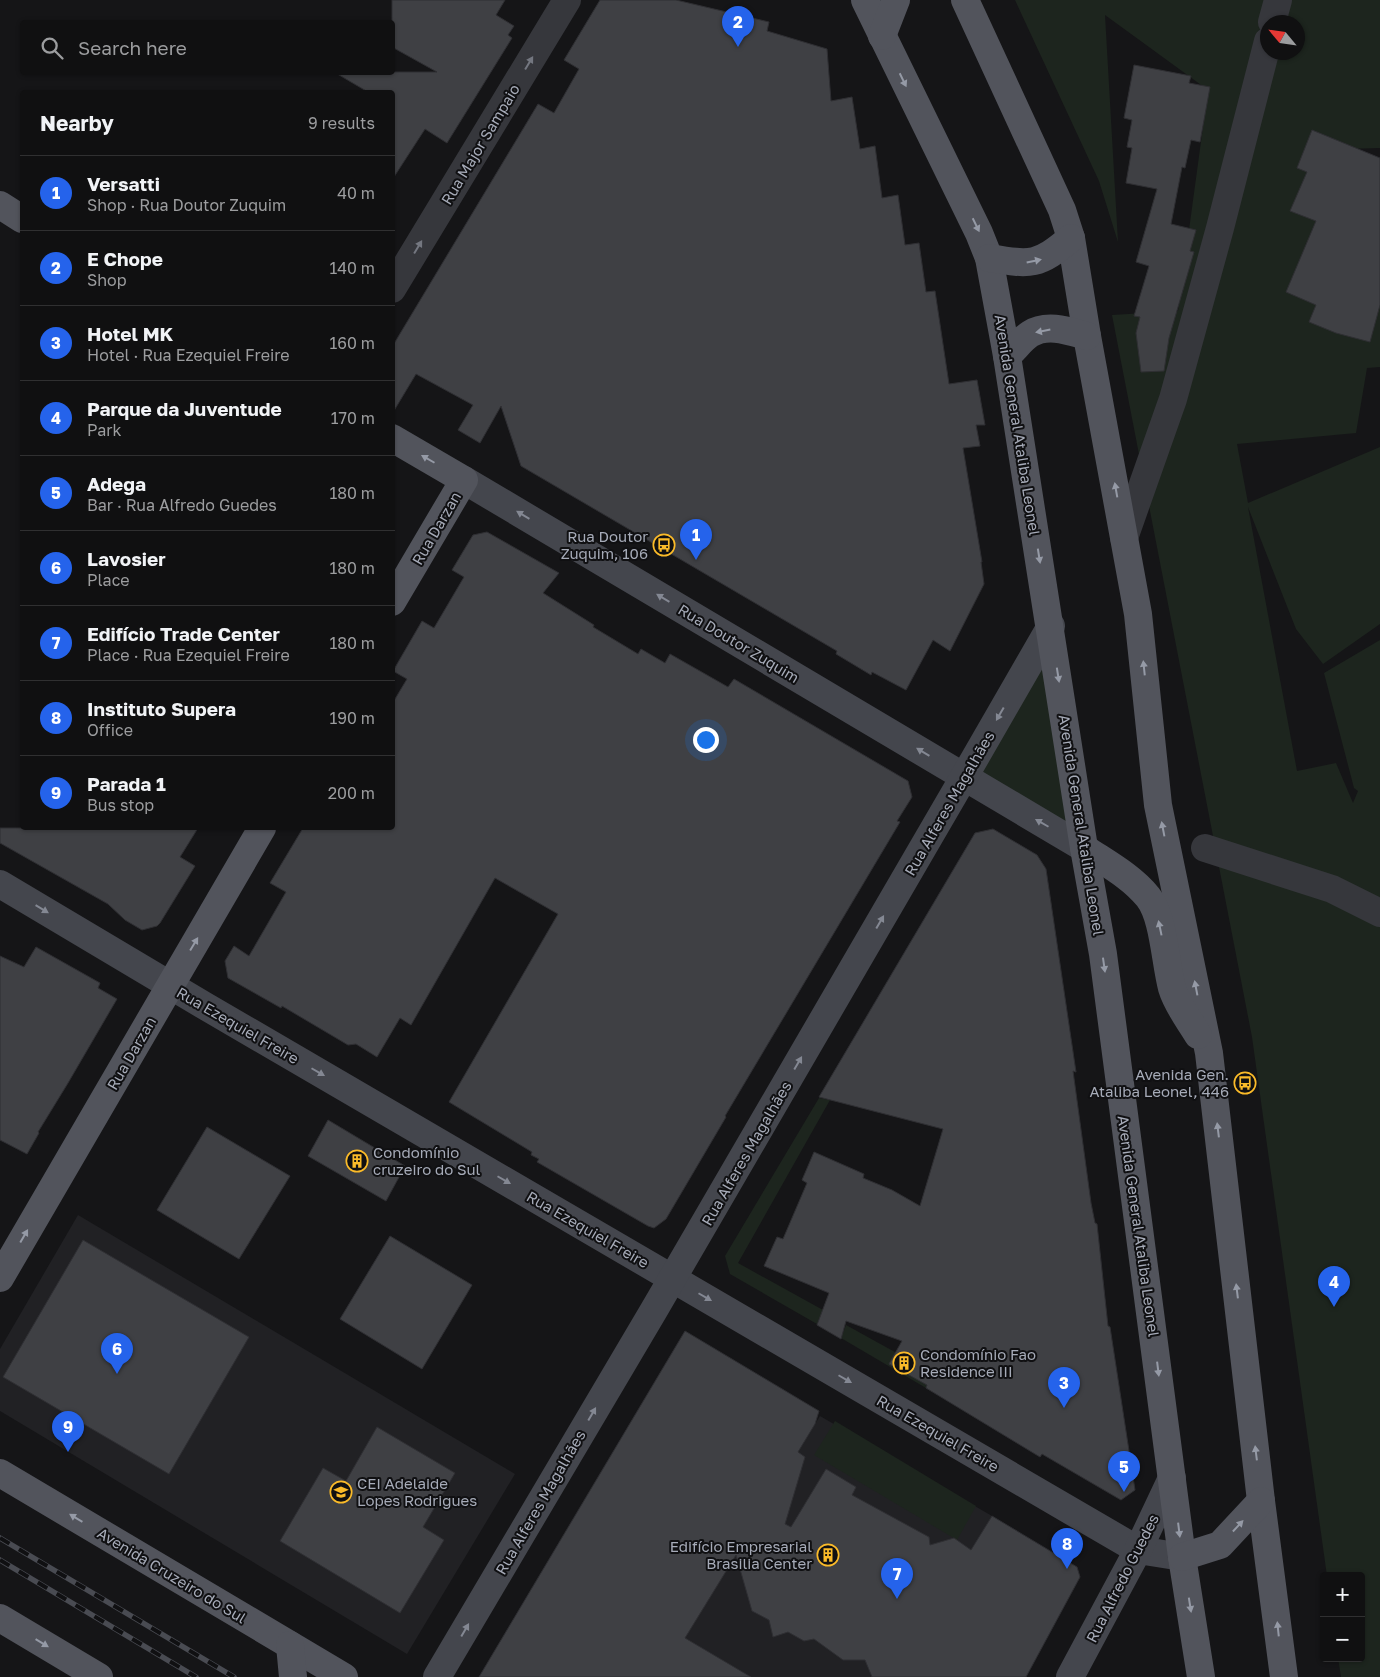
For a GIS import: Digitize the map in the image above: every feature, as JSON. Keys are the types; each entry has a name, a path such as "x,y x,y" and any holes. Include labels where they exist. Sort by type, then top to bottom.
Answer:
{"main road":[{"name":"Avenida General Ataliba Leonel","path":"865,0 979,233 989,258 1007,356 1051,626 1084,848 1103,954 1182,1557 1201,1677"},
{"path":"882,36 896,0"},
{"path":"965,0 1062,210 1071,238 1138,614 1158,805 1209,1053 1261,1501 1284,1677"},
{"path":"0,205 20,218"},
{"path":"989,258 1018,263 1035,262 1050,256 1071,238"},
{"path":"1007,356 1030,334 1044,329 1062,329 1087,336"},
{"name":"Rua Doutor Zuquim","path":"395,440 464,480"},
{"name":"Rua Darzan","path":"395,597 464,480"},
{"name":"Rua Darzan","path":"0,1278 261,830"},
{"path":"1084,848 1127,877 1148,898 1156,910 1173,990 1181,1008 1209,1053"},
{"name":"Avenida Cruzeiro do Sul","path":"0,1473 344,1677"},
{"path":"1182,1557 1220,1545 1261,1501"},
{"path":"0,1618 100,1677"},
{"path":"290,1645 293,1677"}],"street":[{"name":"Rua Major Sampaio","path":"395,284 567,0"},
{"path":"1274,15 1278,0"},
{"path":"1124,538 1173,400 1263,60"},
{"name":"Rua Doutor Zuquim","path":"464,480 1084,848"},
{"name":"Rua Alferes Magalhães","path":"437,1677 672,1278 1051,626"},
{"path":"1204,848 1332,889 1380,913"},
{"name":"Rua Ezequiel Freire","path":"0,884 170,986 1138,1550 1182,1557"},
{"name":"Rua Alfredo Guedes","path":"1070,1677 1138,1550 1172,1478"}],"shaded area":[{"path":"1015,0 1380,0 1380,148 1310,150 1380,220 1380,367 1367,368 1356,433 1237,444 1248,503 1380,447 1380,624 1323,664 1296,629 1248,507 1297,771 1336,763 1353,803 1358,791 1354,788 1324,673 1380,640 1380,1677 1341,1677 1339,1662 1365,1662 1365,1572 1326,1572 1252,1037 1112,315 1178,311 1208,90 1105,15 1118,242 1099,181"},
{"path":"1047,644 1075,834 973,775"},
{"path":"819,1098 830,1100 738,1263 823,1310 817,1324 730,1274 725,1256"},
{"path":"78,1215 515,1474 407,1654 0,1411 0,1349"},
{"path":"846,1325 931,1372 926,1388 841,1338"},
{"path":"820,1416 992,1516 899,1677 751,1677 685,1638"},
{"path":"835,1421 976,1506 957,1540 814,1455"}],"building":[{"path":"392,0 505,0 496,15 514,26 508,35 512,38 447,143 425,129 395,175 395,90 365,90 339,75 395,75 395,72 437,72 395,49 395,20 392,20"},
{"path":"600,0 676,0 769,22 767,31 827,49 831,101 852,97 860,149 875,146 882,198 898,195 905,245 919,243 926,292 935,291 949,384 977,380 985,425 976,425 980,446 963,448 984,584 950,651 933,640 906,690 872,672 871,675 836,654 837,651 521,466 501,406 480,443 458,430 473,405 416,374 395,409 395,342 538,104 554,113 579,69 564,60"},
{"path":"1134,65 1191,76 1189,83 1210,87 1200,142 1191,140 1185,168 1182,167 1171,224 1196,230 1190,251 1194,252 1169,338 1164,371 1141,372 1136,333 1140,317 1134,316 1149,266 1136,262 1157,189 1126,183 1132,148 1127,147 1132,120 1124,118"},
{"path":"1312,130 1380,158 1380,305 1370,342 1336,333 1309,322 1316,305 1286,292 1316,221 1290,211 1307,172 1297,168"},
{"path":"487,532 559,573 543,593 594,625 593,627 638,654 641,649 665,663 670,654 728,687 734,679 908,781 912,797 897,821 900,822 666,1219 654,1228 537,1162 539,1159 531,1155 532,1152 449,1102 558,914 495,878 411,1025 400,1018 377,1057 356,1044 348,1045 282,1006 281,1008 228,978 225,961 234,946 249,956 286,892 270,883 302,830 395,830 395,699 407,679 395,672 395,668 422,621 434,628 464,577 452,570 473,535"},
{"path":"0,828 20,828 20,830 197,830 180,857 195,866 160,923 157,926 142,930 125,920 108,904 0,843"},
{"path":"993,829 1037,855 1046,869 1076,1072 1073,1071 1091,1203 1095,1223 1097,1224 1108,1326 1110,1327 1135,1490 1121,1500 1042,1454 1040,1457 926,1388 927,1385 889,1364 902,1341 846,1321 841,1339 817,1325 829,1293 764,1266 777,1237 783,1239 807,1183 802,1180 814,1152 864,1174 863,1178 892,1190 920,1206 943,1129 819,1097 975,833"},
{"path":"36,947 100,983 98,988 117,999 38,1132 27,1154 0,1140 0,956 24,967"},
{"name":"Condomínio cruzeiro do Sul","path":"328,1120 405,1166 386,1201 308,1156"},
{"path":"207,1127 290,1176 239,1259 157,1210"},
{"path":"390,1236 472,1285 422,1369 340,1319"},
{"path":"83,1240 249,1337 169,1474 3,1377"},
{"path":"685,1331 819,1411 815,1424 798,1452 805,1457 785,1524 791,1527 826,1469 856,1487 852,1495 929,1537 930,1545 954,1538 971,1550 992,1516 1077,1567 1080,1577 1026,1677 872,1677 865,1660 843,1660 814,1639 804,1641 788,1632 773,1637 769,1620 752,1611 736,1555 685,1638 751,1677 479,1677"},
{"path":"377,1427 455,1473 423,1527 444,1540 400,1613 280,1541 323,1468 346,1481"}],"railway":[{"path":"0,1538 234,1677"},
{"path":"0,1560 196,1677"}],"place":[{"name":"E Chope","path":"738,47"},
{"name":"Rua Doutor Zuquim, 106","path":"664,545"},
{"name":"Versatti","path":"696,560"},
{"name":"Avenida Gen. Ataliba Leonel, 446","path":"1245,1083"},
{"name":"Condomínio cruzeiro do Sul","path":"357,1161"},
{"name":"Parque da Juventude","path":"1334,1307"},
{"name":"Condomínio Fao Residence III","path":"904,1363"},
{"name":"Lavosier","path":"117,1374"},
{"name":"Hotel MK","path":"1064,1408"},
{"name":"Parada 1","path":"68,1452"},
{"name":"CEI Adelaide Lopes Rodrigues","path":"341,1492"},
{"name":"Adega","path":"1124,1492"},
{"name":"Edifício Empresarial Brasilia Center","path":"828,1555"},
{"name":"Instituto Supera","path":"1067,1569"},
{"name":"Edifício Trade Center","path":"897,1599"}]}
